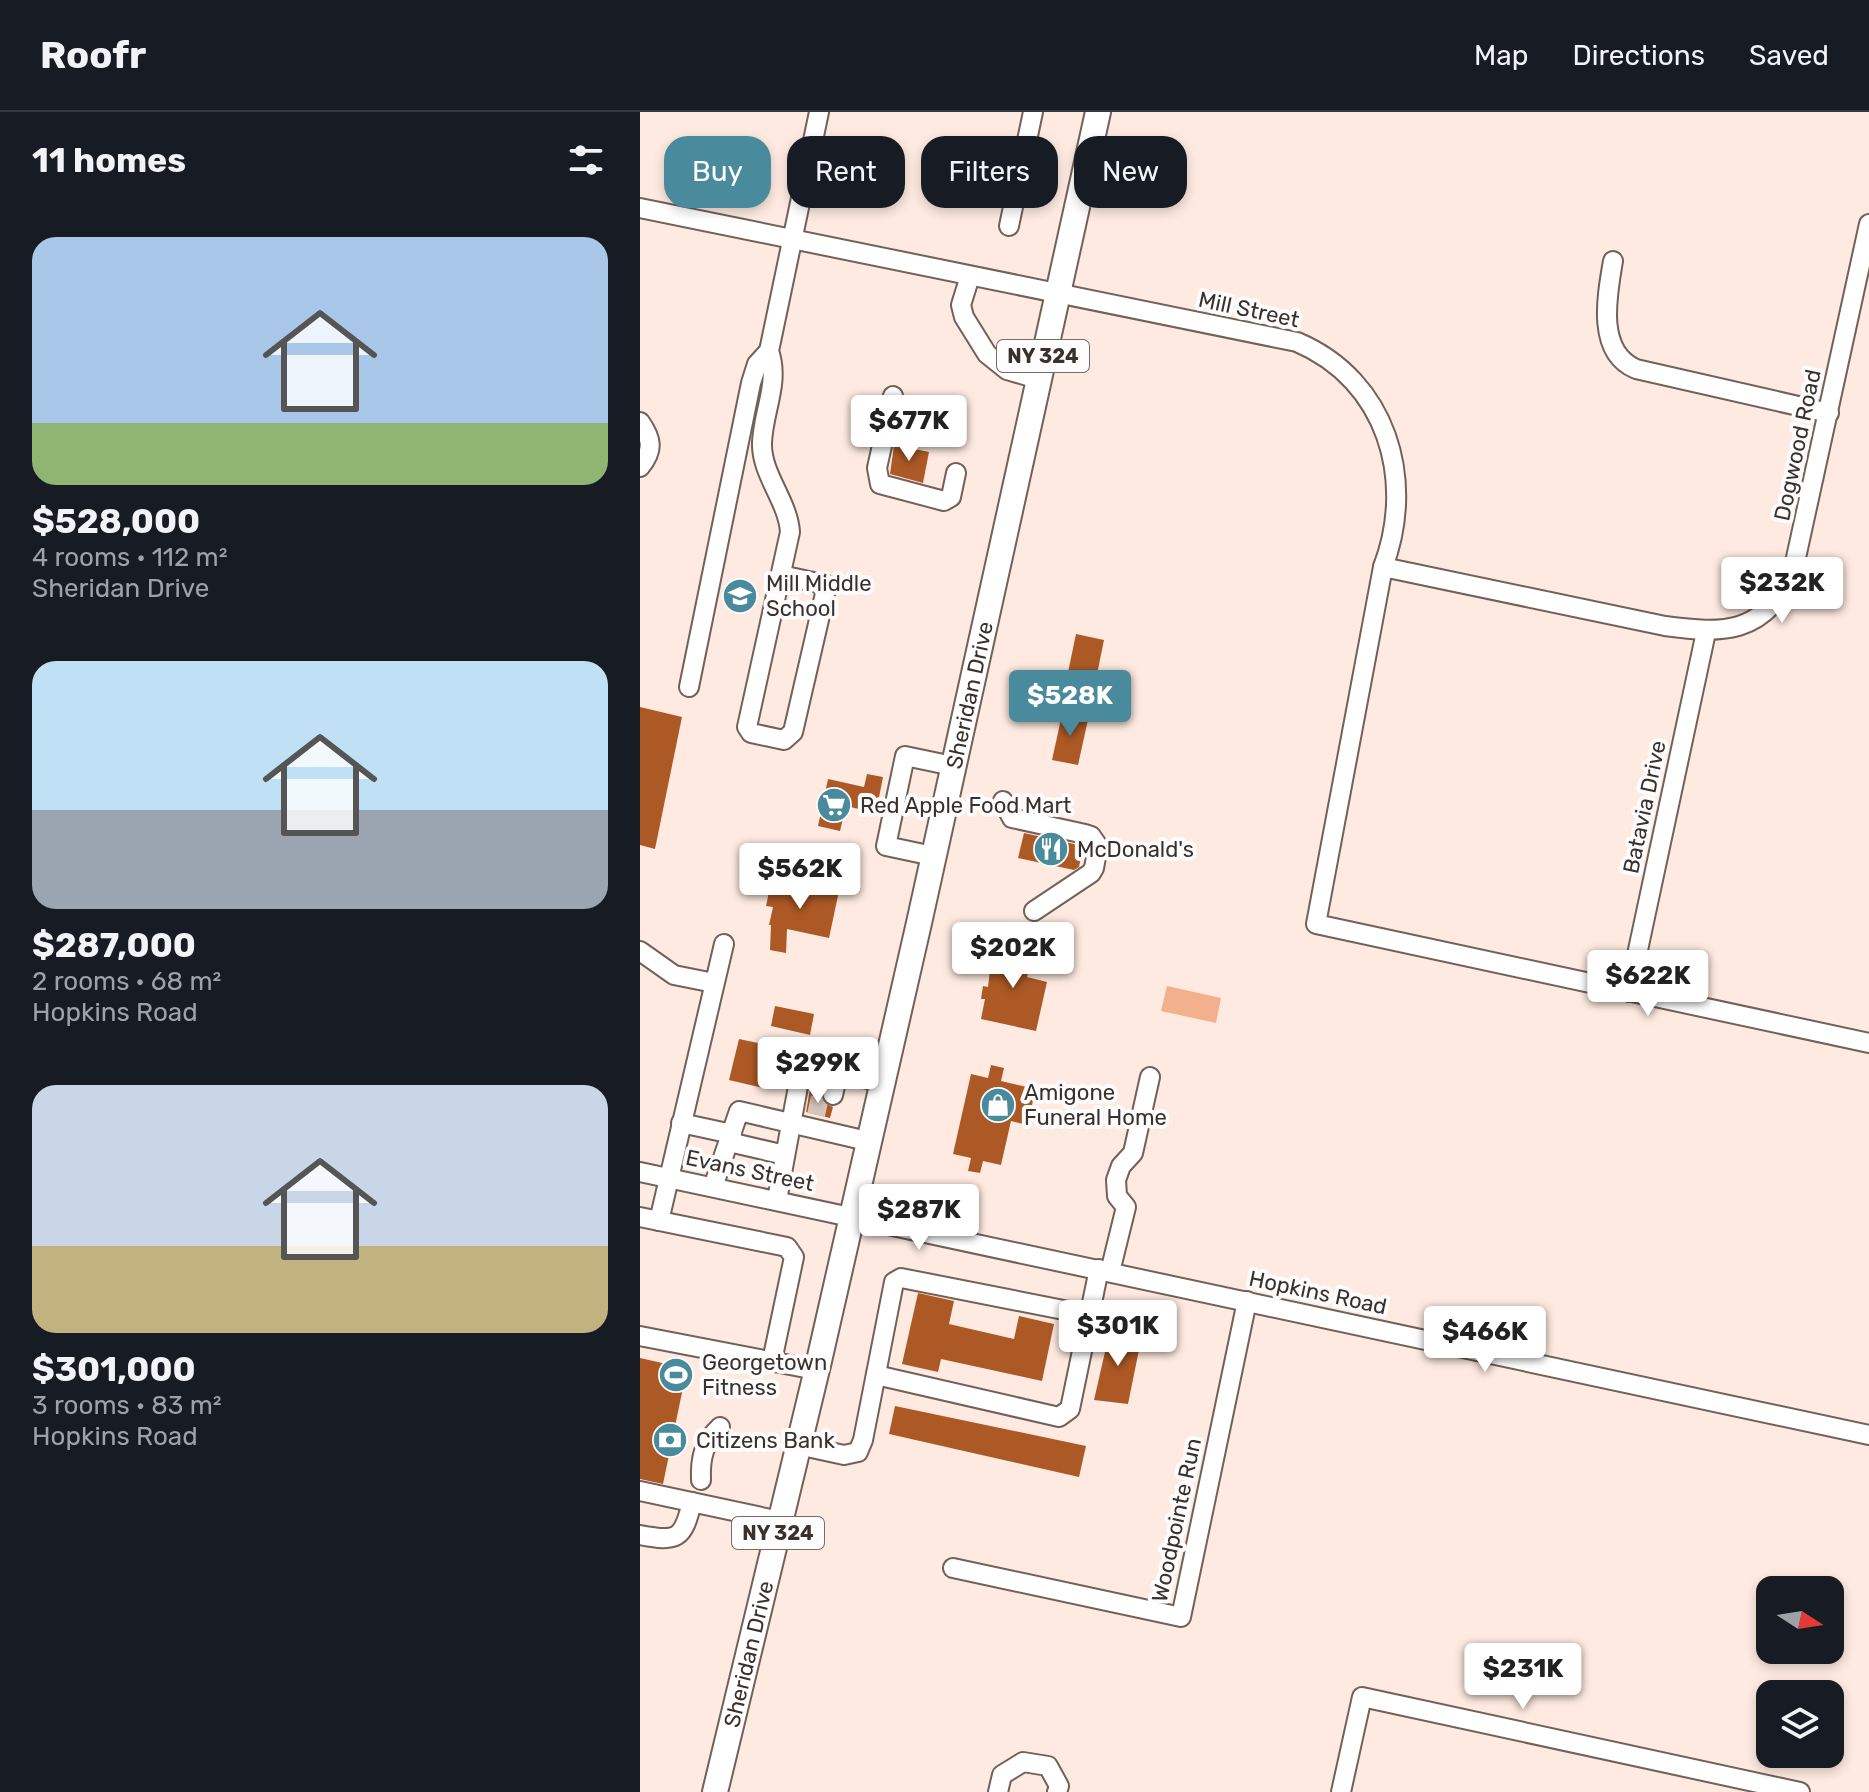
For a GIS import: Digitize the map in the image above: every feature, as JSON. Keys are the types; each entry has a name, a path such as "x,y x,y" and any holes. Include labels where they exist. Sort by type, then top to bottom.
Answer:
{"main road":[{"name":"Sheridan Drive","path":"715,1792 882,1082 1098,112"}],"street":[{"path":"781,575 827,585 793,732 784,740 751,733 747,727 789,525 763,454 762,442 773,383 774,366 769,351 819,112"},
{"path":"1009,226 1033,112"},
{"name":"Mill Street","path":"640,208 1297,342 1335,363 1369,402 1391,449 1397,497 1393,533 1383,567 1316,924 1629,992"},
{"name":"Dogwood Road","path":"1383,567 1706,632 1724,631 1760,616 1784,591 1792,576 1829,413 1860,307 1869,224"},
{"path":"1613,261 1607,297 1611,345 1616,356 1625,364 1829,413"},
{"path":"970,276 961,305 964,317 987,354 1007,370 1038,379"},
{"path":"689,687 751,383 757,364 769,351"},
{"path":"893,396 877,468 880,484 944,501 951,497 956,473"},
{"path":"640,422 650,437 650,454 640,467"},
{"name":"Batavia Drive","path":"1629,992 1706,632"},
{"path":"933,856 886,846 905,756 953,766"},
{"path":"1003,801 1012,818 1091,836 1098,846 1091,873 1034,911"},
{"path":"659,1221 724,944"},
{"path":"640,951 674,975 714,983"},
{"path":"1629,992 1869,1043"},
{"path":"777,1200 802,1065 882,1082"},
{"path":"827,1093 832,1072"},
{"path":"876,1375 1059,1417 1070,1409 1089,1315 1126,1207 1117,1196 1116,1180 1121,1166 1133,1153 1150,1077"},
{"path":"713,1187 739,1111 790,1123 821,1123 867,1141"},
{"path":"681,1123 785,1155"},
{"name":"Evans Street","path":"640,1172 851,1215"},
{"name":"Hopkins Road","path":"851,1215 1869,1435"},
{"path":"640,1217 791,1250 794,1257 772,1361"},
{"path":"798,1445 844,1455 858,1452 863,1440 894,1282 901,1278 1089,1315"},
{"name":"Woodpointe Run","path":"953,1568 1181,1617 1247,1301"},
{"path":"640,1336 816,1370"},
{"path":"640,1535 670,1539 681,1534 725,1422 705,1446 700,1467 707,1466"},
{"path":"640,1491 780,1521"},
{"path":"1341,1792 1362,1697 1800,1792"},
{"path":"998,1792 1002,1775 1023,1762 1048,1766 1059,1786 1057,1792"}],"shaded area":[{"path":"1167,986 1221,998 1216,1023 1161,1011"}],"building":[{"path":"894,445 929,452 923,483 890,474"},
{"path":"1076,634 1104,640 1094,689 1066,682"},
{"path":"640,707 682,717 655,849 640,845"},
{"path":"1063,710 1089,715 1078,765 1052,760"},
{"path":"867,774 883,777 876,813 846,806 840,831 818,826 828,779 864,787"},
{"name":"McDonald's","path":"1024,833 1083,846 1079,867 1074,870 1018,858"},
{"path":"780,878 839,891 829,938 787,929 786,953 770,950 769,925 773,907 766,906 769,892 777,894"},
{"path":"993,945 1033,953 1027,977 1047,982 1036,1031 981,1019 985,999 981,999 983,986 988,987"},
{"path":"775,1006 814,1014 810,1035 771,1026"},
{"path":"739,1039 777,1047 767,1089 729,1080"},
{"name":"Amigone Funeral Home","path":"991,1065 1004,1068 1001,1081 1036,1089 1027,1125 1011,1121 1001,1165 983,1161 980,1173 968,1171 971,1158 953,1154 971,1074 988,1078"},
{"path":"810,1089 821,1092 824,1103 833,1107 830,1118 806,1112"},
{"path":"918,1293 954,1301 949,1324 1014,1339 1019,1316 1054,1324 1042,1381 941,1359 938,1372 902,1364"},
{"path":"1110,1330 1142,1335 1128,1404 1094,1400"},
{"path":"640,1358 671,1365 684,1383 663,1484 640,1479"},
{"path":"895,1406 1086,1446 1079,1477 889,1434"}],"tunnel":[{"path":"816,1115 821,1092"}],"place":[{"name":"Mill Middle School","path":"740,596"},
{"name":"Red Apple Food Mart","path":"834,805"},
{"name":"McDonald's","path":"1051,849"},
{"name":"Amigone Funeral Home","path":"998,1105"},
{"name":"Georgetown Fitness","path":"676,1375"},
{"name":"Citizens Bank","path":"670,1440"}]}
